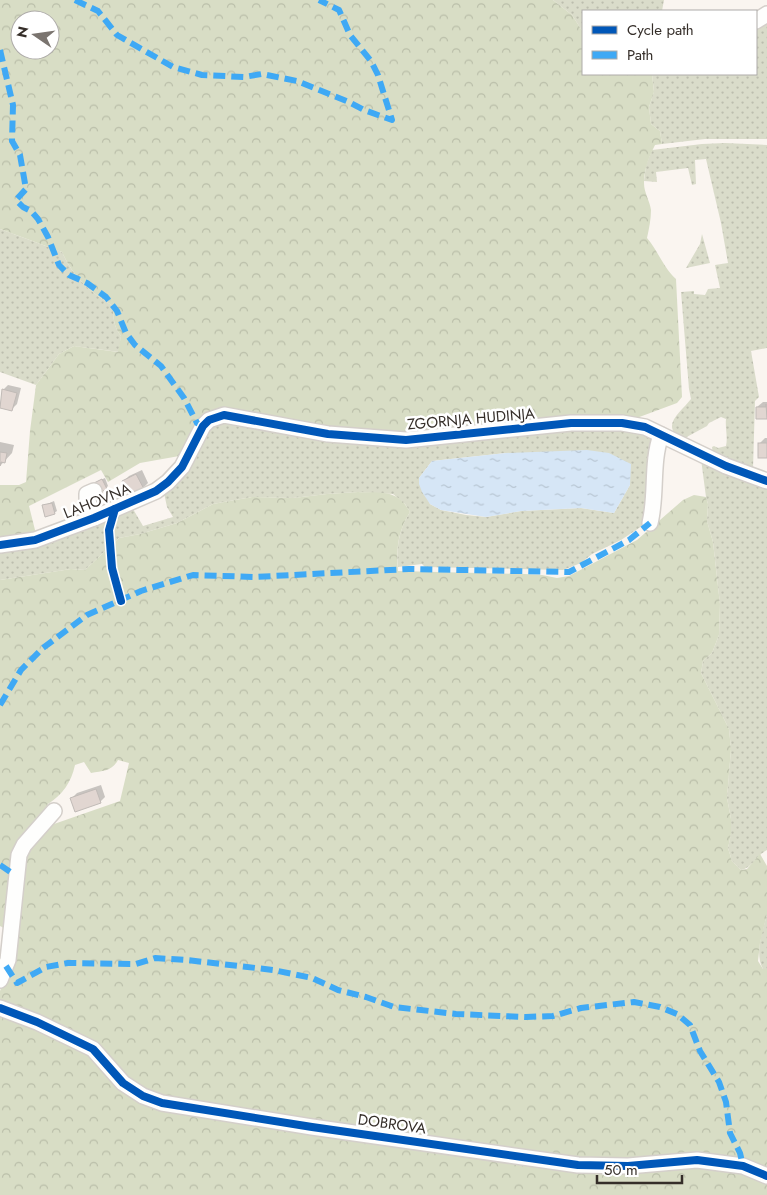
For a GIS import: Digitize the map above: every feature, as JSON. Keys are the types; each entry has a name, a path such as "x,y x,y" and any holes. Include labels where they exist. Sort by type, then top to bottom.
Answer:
{"street":[{"name":"ZGORNJA HUDINJA","path":"189,455 202,426 209,420 224,415 328,434 406,440 570,423 622,424 645,428 726,466 767,481"},
{"path":"650,523 654,508 653,494 656,460 661,435"},
{"name":"LAHOVNA","path":"0,545 35,540 94,518 156,491 168,482 182,467 189,455"},
{"path":"94,491 87,494 87,498 94,518"},
{"path":"2,970 18,855 24,845 54,811"},
{"name":"DOBROVA","path":"0,1008 37,1022 93,1050 122,1083 143,1096 162,1103 312,1127 578,1165 628,1166 697,1160 743,1166 767,1176"}],"green space":[{"path":"0,0 553,0 572,15 582,30 582,75 652,75 654,92 649,107 651,124 660,131 662,144 655,145 644,178 644,187 651,210 647,238 676,279 682,397 677,403 634,419 408,435 214,415 185,455 140,463 108,482 101,470 29,506 36,534 0,541 0,485 19,485 26,482 36,385 59,354 74,346 118,352 121,336 114,322 113,306 83,283 66,261 62,252 0,229"},
{"path":"553,0 664,0 662,10 582,10 582,30 572,15"},
{"path":"767,17 767,139 705,139 662,144 660,131 651,124 649,107 654,92 652,75 757,75 757,22"},
{"path":"725,143 767,145 767,348 751,351 759,397 755,401 753,469 713,455 712,447 726,446 726,419 721,417 683,439 672,429 674,419 691,399 681,292 694,291 694,294 705,295 708,289 720,288 715,265 728,263 706,159 695,160 696,184 692,185 688,168 656,172 657,182 644,181 646,165 652,150"},
{"path":"0,229 62,252 71,269 83,283 113,306 114,322 121,336 119,352 74,346 59,354 36,385 0,372"},
{"path":"702,234 710,263 686,268 700,244"},
{"path":"215,422 593,426 643,432 655,439 645,524 621,540 592,554 581,563 563,570 425,567 422,564 398,567 399,539 403,525 410,512 405,504 393,494 358,492 293,498 252,497 213,504 177,523 119,538 85,570 71,569 0,580 0,549 68,536 133,509 143,526 173,517 167,507 164,493 198,443","holes":["506,453 630,485 614,513 581,508 521,511 486,517 441,510 430,504 419,478 432,461"]},
{"path":"701,459 767,487 767,850 748,867 741,870 732,861 728,848 731,834 731,819 727,798 731,749 729,729 701,673 703,661 712,653 719,635 720,604 713,542 707,521 708,504"},
{"path":"358,492 381,493 394,496 400,499 410,512 399,540 397,555 398,571 525,574 557,578 569,576 637,540 683,500 694,495 706,497 708,504 707,521 713,542 720,604 719,635 712,653 703,661 701,673 729,729 731,749 727,798 731,819 731,834 728,848 732,861 741,870 747,869 760,854 767,866 767,914 758,961 763,969 767,969 767,1195 0,1195 0,991 10,967 20,858 30,843 54,824 120,801 129,763 118,760 110,768 91,773 84,762 75,765 66,788 48,804 17,851 13,864 8,930 0,926 0,580 71,569 85,570 119,538 177,523 213,504 252,497 293,498"},
{"path":"767,914 767,969 763,969 760,962 759,949"}],"water":[{"path":"587,450 609,453 631,464 630,485 614,513 581,508 521,511 486,517 441,510 430,504 419,484 419,478 432,461 506,453"}],"building":[{"path":"2,389 17,393 12,411 0,408"},
{"path":"766,404 767,419 756,419 756,407 766,407"},
{"path":"758,443 767,443 767,458 758,458"},
{"path":"0,452 7,453 5,463 1,462 0,466"},
{"path":"136,474 144,489 129,496 122,481"},
{"path":"102,479 107,489 99,493 94,483"},
{"path":"52,503 55,514 45,517 42,505"},
{"path":"96,789 101,803 75,812 70,798"}],"marked path":[{"path":"75,0 98,11 117,35 173,67 202,75 244,77 262,74 297,81 392,120 378,75 371,61 350,35 339,10 319,0"},
{"path":"0,50 13,105 12,141 20,155 26,189 16,200 38,219 48,237 59,265 69,275 87,283 106,297 117,311 126,333 135,345 161,366 184,398 197,423 203,426"},
{"path":"0,705 21,670 43,648 87,615 141,591 193,575 254,577 409,569 569,572 629,540 650,523"},
{"path":"0,865 12,873"},
{"path":"6,966 17,983 46,967 68,963 136,964 155,958 187,960 273,970 312,978 338,990 394,1007 456,1014 526,1017 553,1016 581,1008 634,1002 660,1007 677,1014 690,1025 700,1051 719,1082 726,1102 730,1133 740,1153 743,1166"}],"cycle path":[{"path":"0,545 35,540 94,518 156,491 168,482 182,467 203,426 209,420 224,415 328,434 406,440 571,423 622,423 645,427 726,466 767,481"},
{"path":"115,509 109,530 112,568 121,601"},
{"path":"0,1008 37,1022 93,1049 123,1083 143,1096 162,1103 312,1127 578,1165 628,1166 697,1160 743,1166 767,1176"}]}
